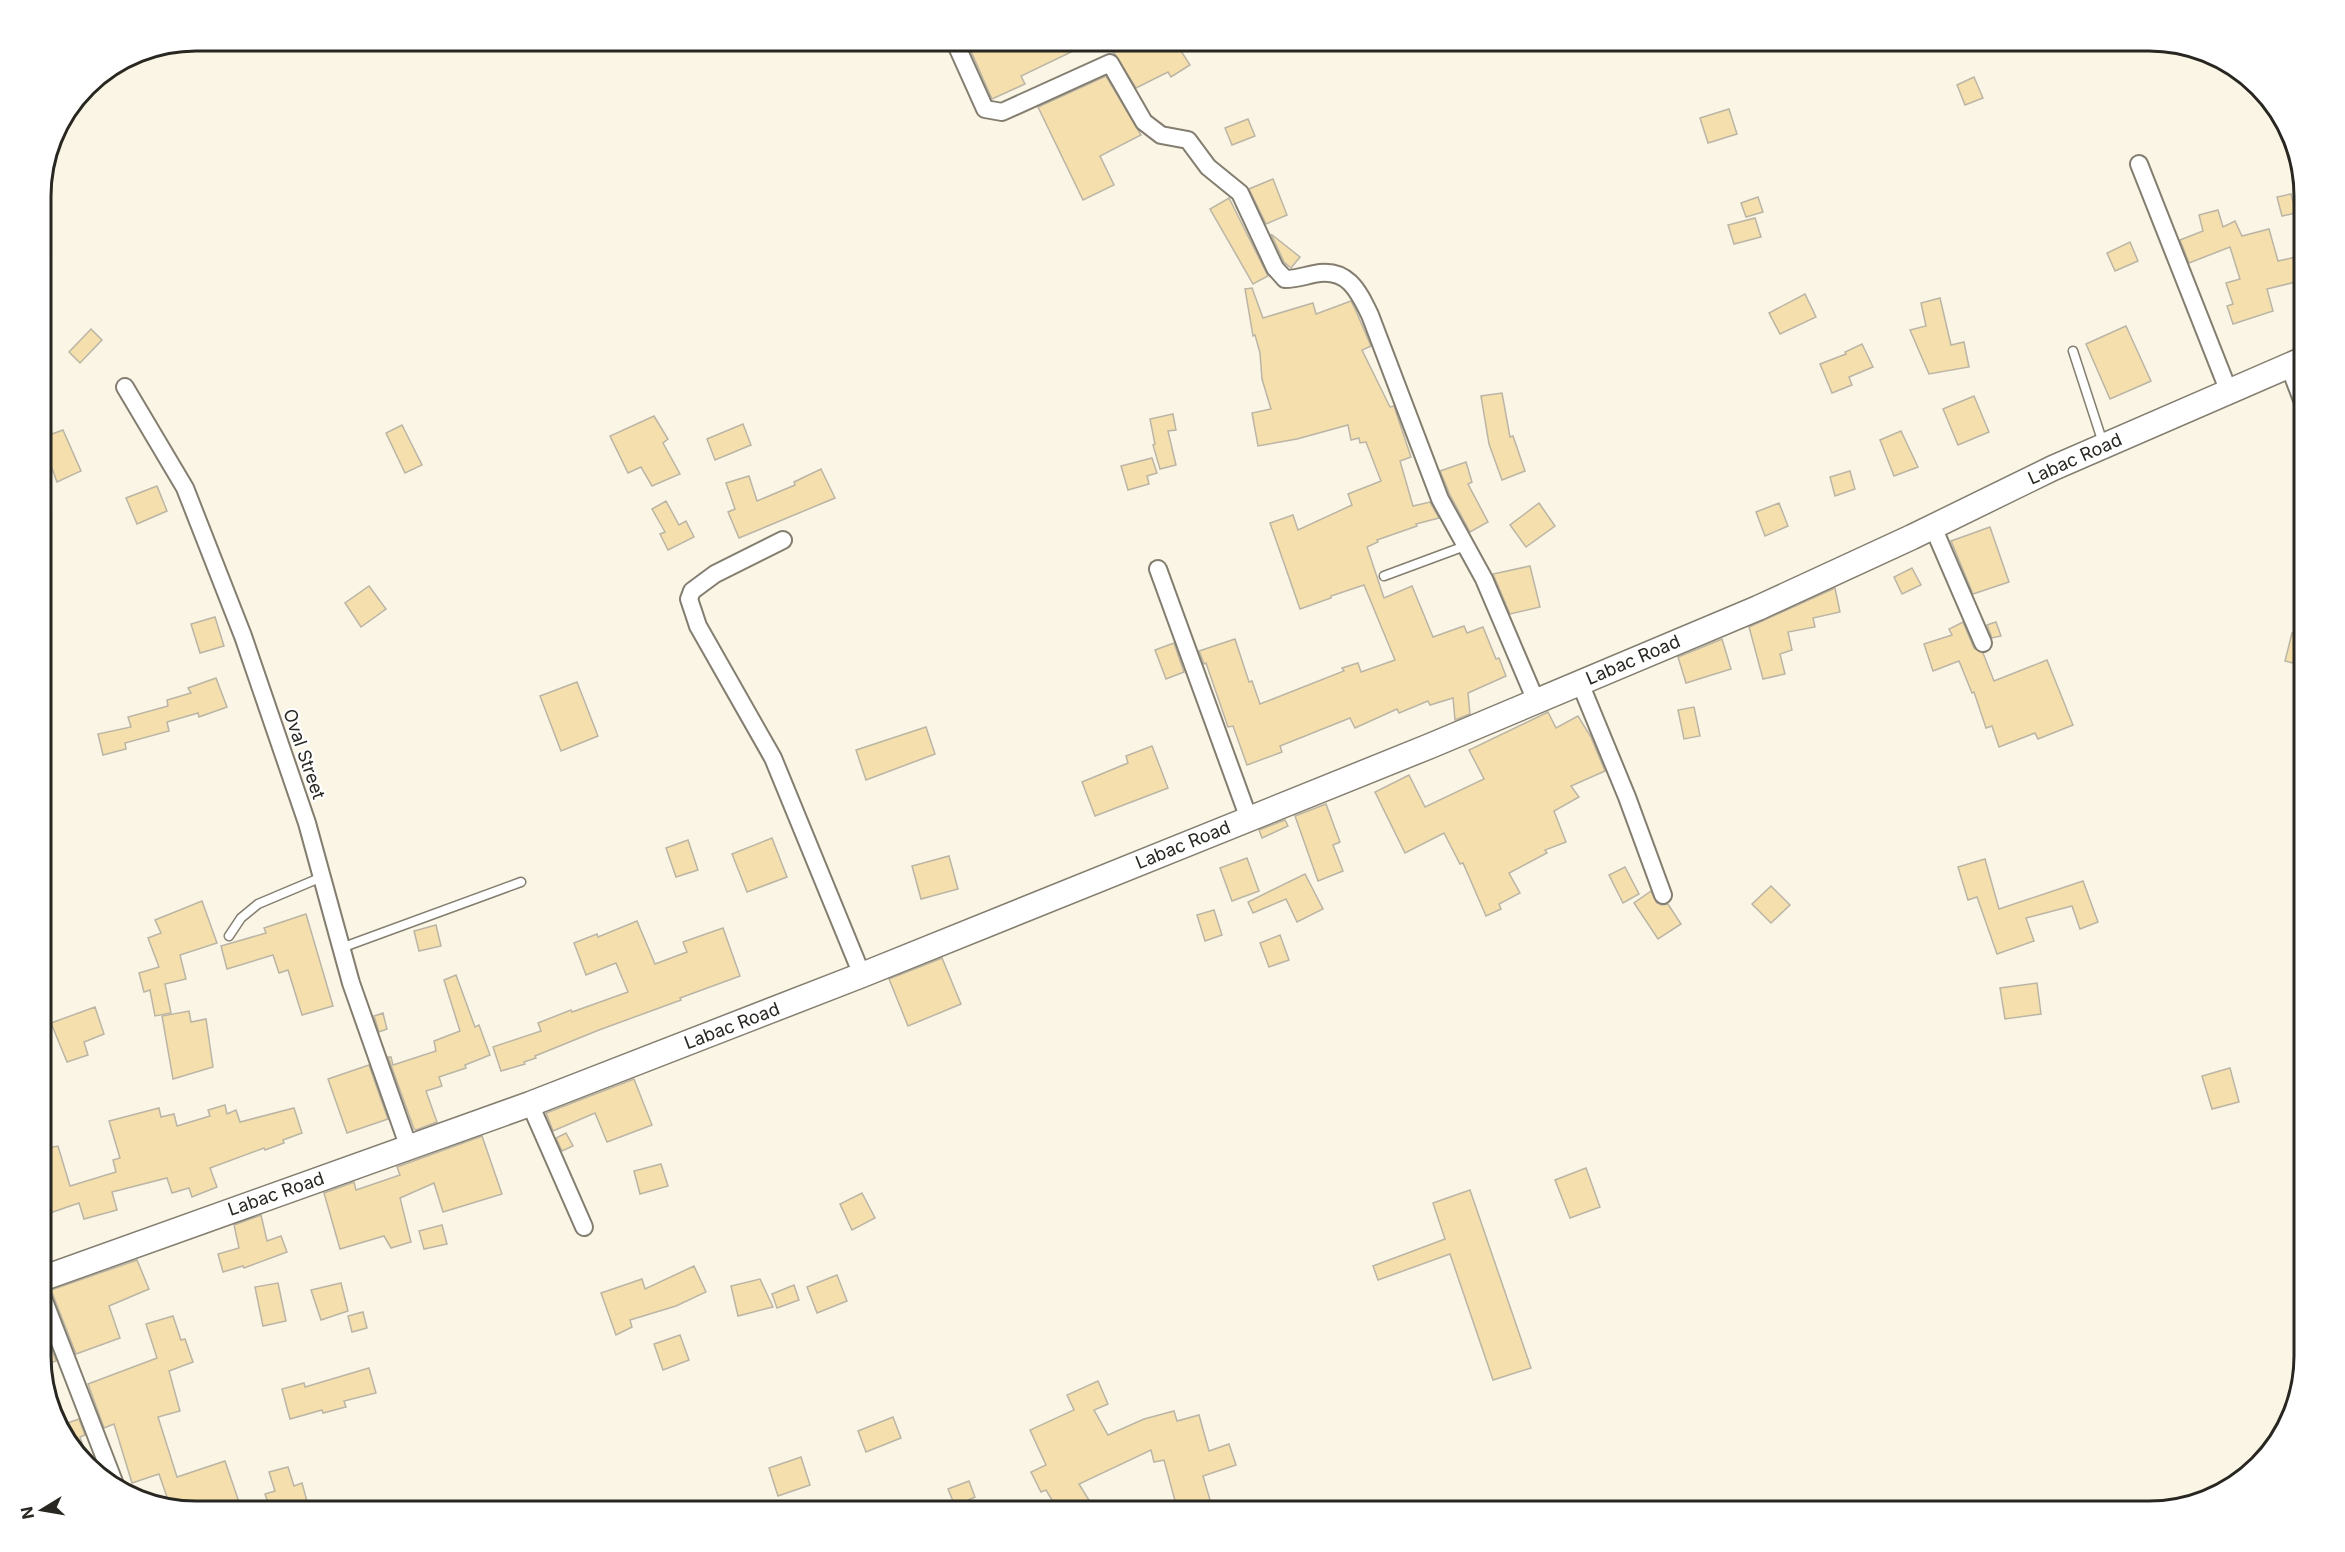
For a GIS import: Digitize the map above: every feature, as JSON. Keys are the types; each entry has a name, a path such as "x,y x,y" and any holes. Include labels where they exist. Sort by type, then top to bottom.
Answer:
{"street":[{"path":"959,51 986,109 1002,112 1110,63 1144,122 1161,135 1188,140 1208,167 1240,193 1275,268 1286,279 1296,279 1316,273 1334,273 1356,286 1370,315 1440,499 1484,579 1536,701"},
{"path":"2139,164 2229,392"},
{"name":"Labac Road","path":"51,1275 530,1104 862,975 1250,819 1758,608 1933,527 2053,468 2294,364"},
{"name":"Oval Street","path":"125,387 185,488 243,636 307,823 351,983 409,1148"},
{"path":"1933,527 1983,644"},
{"path":"783,540 716,574 692,591 689,599 698,626 773,758 862,975"},
{"path":"1158,569 1250,819"},
{"path":"1580,683 1627,797 1663,896"},
{"path":"530,1104 584,1227"},
{"path":"51,1319 111,1473"}],"lane":[{"path":"2073,351 2104,446"},
{"path":"1384,576 1465,546"},
{"path":"229,936 241,918 258,904 322,877"},
{"path":"341,948 521,882"}],"building":[{"path":"971,51 1073,51 1021,76 1025,84 992,99"},
{"path":"1113,51 1181,51 1190,65 1171,77 1168,72 1136,88"},
{"path":"1106,76 1141,135 1100,156 1114,185 1083,200 1038,107"},
{"path":"1974,77 1983,98 1965,105 1957,85"},
{"path":"1729,109 1737,134 1708,143 1700,118"},
{"path":"1248,119 1255,136 1232,145 1225,128"},
{"path":"1273,179 1287,215 1266,224 1249,189"},
{"path":"2291,194 2294,213 2282,216 2277,197"},
{"path":"1758,197 1763,212 1746,217 1741,203"},
{"path":"1229,198 1268,276 1253,284 1210,209"},
{"path":"2218,210 2223,227 2235,221 2242,236 2269,229 2278,261 2294,257 2294,282 2267,289 2273,311 2233,324 2227,306 2233,304 2226,283 2240,279 2230,247 2189,263 2180,240 2203,231 2199,215"},
{"path":"1755,218 1761,237 1734,244 1728,225"},
{"path":"1271,234 1300,257 1291,268 1284,262"},
{"path":"2130,242 2138,261 2115,271 2107,253"},
{"path":"1252,288 1263,318 1313,303 1316,314 1351,301 1371,346 1362,350 1390,407 1394,406 1411,457 1400,461 1413,506 1430,502 1439,518 1416,524 1417,526 1377,540 1378,542 1367,547 1384,598 1412,586 1433,637 1464,626 1467,633 1483,627 1496,659 1499,658 1506,676 1468,693 1470,714 1455,720 1453,698 1430,705 1428,701 1399,713 1397,709 1355,728 1350,718 1280,746 1282,752 1247,765 1233,726 1228,727 1206,663 1204,664 1199,651 1235,639 1249,682 1252,681 1260,704 1344,671 1342,668 1358,663 1361,672 1395,660 1364,585 1300,609 1270,523 1293,515 1298,530 1352,505 1348,494 1381,481 1366,442 1360,443 1359,438 1351,440 1348,425 1297,439 1258,446 1252,413 1271,409 1262,379 1260,353 1255,335 1253,336 1245,289"},
{"path":"1805,294 1816,317 1780,334 1769,313"},
{"path":"1940,298 1951,345 1964,342 1969,367 1929,374 1910,330 1926,326 1921,303"},
{"path":"2126,326 2151,381 2110,399 2086,344"},
{"path":"91,329 102,340 80,363 69,352"},
{"path":"1862,344 1873,367 1849,377 1852,385 1832,393 1820,364 1846,354 1845,352"},
{"path":"1502,393 1510,437 1513,436 1525,471 1502,480 1489,444 1481,396"},
{"path":"1974,396 1989,432 1958,445 1943,409"},
{"path":"1173,414 1176,430 1168,431 1176,465 1160,469 1153,445 1155,444 1150,419"},
{"path":"654,416 668,439 663,443 680,474 652,486 641,467 628,473 610,436"},
{"path":"743,424 751,445 715,460 707,439"},
{"path":"402,425 422,465 405,473 386,433"},
{"path":"63,430 81,471 57,482 51,466 51,434"},
{"path":"1901,431 1918,467 1894,476 1880,440"},
{"path":"1152,458 1157,473 1147,476 1149,484 1128,490 1121,466"},
{"path":"1466,462 1472,482 1468,484 1488,522 1470,532 1440,471"},
{"path":"821,469 835,498 739,538 728,512 735,509 726,483 749,476 757,501 795,485 794,482"},
{"path":"1850,471 1855,489 1835,496 1830,477"},
{"path":"157,486 167,511 137,524 126,498"},
{"path":"666,501 679,525 686,521 694,537 668,550 660,534 665,532 652,509"},
{"path":"1539,503 1555,526 1526,547 1510,525"},
{"path":"1779,503 1788,526 1765,536 1756,512"},
{"path":"1990,527 2009,582 1973,594 1951,541"},
{"path":"1530,566 1540,607 1510,614 1493,574"},
{"path":"1912,568 1921,585 1902,594 1894,577"},
{"path":"369,586 386,609 361,627 345,603"},
{"path":"1835,588 1840,612 1813,618 1815,627 1788,632 1792,650 1780,654 1785,674 1763,679 1749,627"},
{"path":"215,617 224,646 200,653 191,624"},
{"path":"1963,622 1974,648 1983,653 1994,681 2047,660 2073,725 2038,739 2035,733 1999,747 1992,726 1986,728 1974,692 1972,693 1959,661 1933,671 1924,644 1952,635 1949,629"},
{"path":"1996,622 2001,636 1992,638 1987,625"},
{"path":"2292,633 2294,634 2294,663 2285,661"},
{"path":"1722,639 1731,669 1686,683 1678,657"},
{"path":"1174,643 1184,672 1166,679 1155,650"},
{"path":"216,678 227,707 199,717 198,713 167,722 169,731 125,743 126,749 103,755 98,734 131,727 128,717 168,706 167,700 191,693 188,688"},
{"path":"577,682 598,736 561,751 540,696"},
{"path":"1694,707 1700,736 1684,739 1678,710"},
{"path":"1548,712 1556,728 1578,716 1591,737 1605,771 1571,786 1579,797 1554,811 1566,842 1545,850 1547,853 1509,873 1520,893 1499,904 1501,909 1486,916 1463,863 1460,864 1444,833 1405,853 1375,792 1409,775 1425,807 1484,779 1469,750"},
{"path":"926,727 935,754 866,780 856,750"},
{"path":"1152,746 1168,788 1095,816 1082,782 1128,763 1126,756"},
{"path":"1326,804 1340,842 1333,845 1343,871 1318,881 1295,816"},
{"path":"1285,820 1288,826 1262,838 1259,830"},
{"path":"772,838 787,877 747,892 732,854"},
{"path":"688,840 698,870 676,877 666,848"},
{"path":"949,856 958,889 921,899 912,866"},
{"path":"1247,858 1259,891 1232,901 1220,868"},
{"path":"1985,859 1999,909 2083,881 2098,922 2080,929 2072,906 2026,918 2034,941 1997,954 1977,897 1968,900 1958,867"},
{"path":"1625,867 1639,894 1623,903 1609,875"},
{"path":"1305,874 1323,909 1297,922 1286,899 1253,913 1248,902"},
{"path":"1771,886 1790,905 1771,923 1752,904"},
{"path":"1651,891 1657,903 1668,904 1681,924 1658,939 1634,903"},
{"path":"202,901 217,943 180,955 186,979 165,984 171,1013 155,1016 150,990 144,992 139,973 159,967 148,938 161,933 155,920"},
{"path":"1214,910 1222,935 1205,941 1197,915"},
{"path":"306,914 333,1006 302,1015 288,970 279,973 273,955 227,969 221,946 266,933 264,928"},
{"path":"637,921 655,964 687,952 683,942 723,928 740,976 535,1056 536,1058 524,1062 525,1064 501,1071 493,1047 541,1031 538,1023 628,992 616,963 586,975 574,943 597,934 598,937"},
{"path":"436,925 441,946 419,951 414,931"},
{"path":"1280,935 1289,960 1269,967 1260,943"},
{"path":"942,958 961,1004 908,1026 889,979"},
{"path":"456,975 475,1027 479,1025 490,1055 465,1065 466,1068 439,1077 442,1086 426,1091 437,1122 416,1130 388,1057 391,1057 393,1065 436,1051 434,1041 460,1031 444,980"},
{"path":"2037,983 2041,1014 2005,1019 2000,988"},
{"path":"95,1007 104,1034 84,1042 88,1055 67,1062 51,1023"},
{"path":"189,1011 191,1022 206,1019 213,1067 173,1079 162,1016"},
{"path":"383,1013 387,1029 379,1032 374,1016"},
{"path":"369,1065 388,1119 347,1133 328,1079"},
{"path":"2230,1068 2239,1102 2212,1109 2202,1076"},
{"path":"634,1079 652,1125 607,1142 595,1113 553,1131 546,1113"},
{"path":"225,1105 227,1114 236,1110 240,1122 294,1108 302,1133 283,1140 284,1143 210,1168 217,1187 192,1197 189,1188 172,1193 167,1178 112,1192 117,1210 84,1219 79,1203 51,1213 51,1147 58,1146 70,1186 116,1172 113,1160 120,1158 109,1121 159,1108 161,1117 174,1114 177,1126 210,1116 208,1110"},
{"path":"566,1133 573,1146 562,1151 556,1138"},
{"path":"482,1136 502,1194 443,1212 434,1183 400,1198 411,1242 391,1248 384,1236 340,1249 324,1193 354,1182 356,1190 400,1175 397,1167"},
{"path":"661,1164 668,1186 640,1194 634,1171"},
{"path":"1586,1168 1600,1207 1570,1218 1555,1180"},
{"path":"1470,1190 1531,1368 1493,1380 1450,1254 1378,1280 1373,1266 1445,1239 1433,1203"},
{"path":"862,1193 875,1218 852,1230 840,1204"},
{"path":"261,1215 267,1241 281,1236 287,1252 244,1268 243,1266 223,1272 218,1254 239,1248 234,1225"},
{"path":"442,1225 447,1244 424,1249 419,1231"},
{"path":"137,1260 149,1289 109,1306 120,1338 76,1354 51,1290"},
{"path":"694,1266 706,1292 676,1306 630,1320 632,1327 616,1335 601,1293 642,1279 645,1289"},
{"path":"837,1275 847,1301 817,1313 807,1287"},
{"path":"760,1279 773,1307 738,1316 731,1286"},
{"path":"278,1283 286,1321 263,1326 255,1287"},
{"path":"341,1283 348,1311 321,1320 311,1290"},
{"path":"794,1285 799,1300 777,1308 772,1294"},
{"path":"363,1312 367,1328 352,1332 348,1316"},
{"path":"173,1316 181,1340 185,1339 193,1362 169,1371 180,1411 158,1417 177,1477 225,1461 239,1501 187,1501 167,1498 159,1474 132,1483 114,1424 104,1428 88,1384 157,1358 146,1324"},
{"path":"680,1335 689,1360 663,1370 654,1344"},
{"path":"51,1348 56,1361 51,1363"},
{"path":"369,1368 376,1393 344,1401 346,1407 323,1413 322,1410 290,1419 282,1389 304,1383 305,1387"},
{"path":"1098,1381 1108,1404 1094,1410 1108,1435 1144,1419 1174,1411 1177,1421 1199,1415 1209,1451 1229,1444 1236,1465 1203,1476 1210,1500 1175,1501 1164,1460 1154,1462 1151,1450 1079,1484 1090,1501 1052,1501 1046,1490 1041,1492 1031,1472 1046,1465 1030,1430 1074,1410 1067,1395"},
{"path":"893,1417 901,1438 866,1452 858,1431"},
{"path":"79,1419 85,1435 80,1437 83,1447 70,1428 68,1423"},
{"path":"801,1457 810,1485 778,1496 769,1468"},
{"path":"288,1467 294,1486 302,1483 307,1501 267,1501 265,1494 275,1491 269,1472"},
{"path":"969,1481 975,1497 966,1501 953,1501 948,1489"}]}
